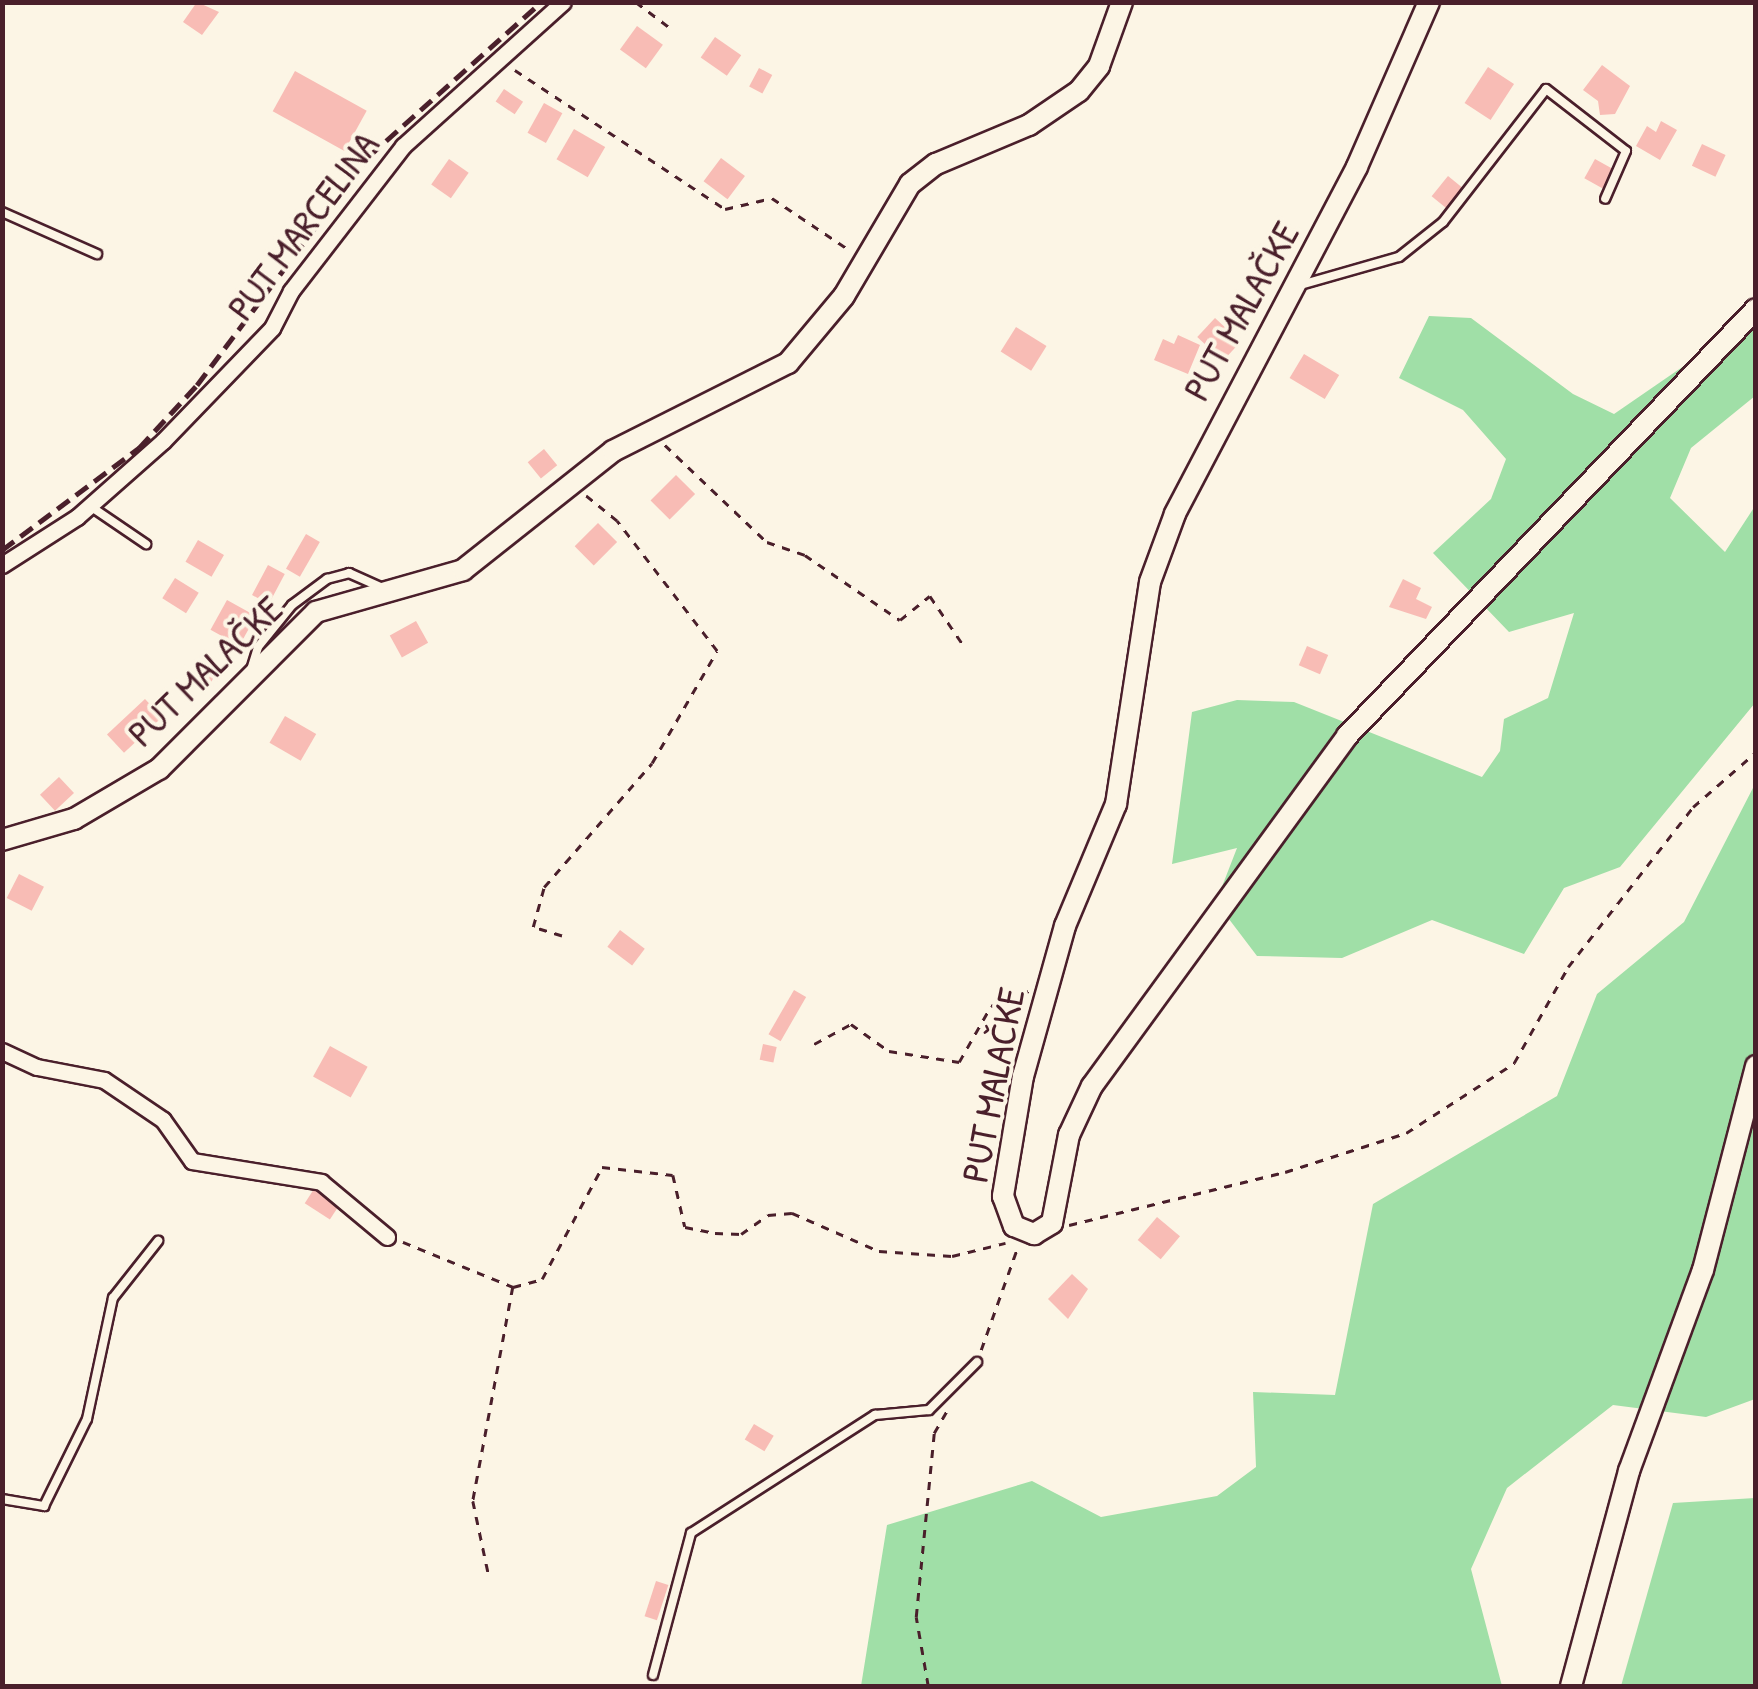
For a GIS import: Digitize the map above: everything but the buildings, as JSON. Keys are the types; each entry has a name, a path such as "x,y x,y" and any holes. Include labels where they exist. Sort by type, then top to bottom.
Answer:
{"main road":[{"name":"PUT MALAČKE","path":"2,840 113,800 159,769 316,612 463,570 570,482 650,430 788,362 844,296 888,210 923,174 1029,125 1079,91 1099,66 1122,2"},
{"name":"PUT MALAČKE","path":"1033,1232 1006,1215 1004,1196 1045,988 1116,804 1150,582 1175,514 1381,118 1429,2"},
{"path":"1033,1232 1058,1209 1069,1134 1092,1086 1346,736 1756,309"},
{"path":"1571,1686 1629,1471 1702,1270 1756,1066"}],"street":[{"name":"PUT MARCELINA","path":"2,566 90,506 272,328 291,291 403,146 504,62 563,2"},
{"path":"2,1050 37,1067 104,1080 163,1120 192,1161 321,1182 388,1237"}],"lane":[{"path":"1293,286 1399,257 1443,222 1546,90 1626,151 1605,199"},
{"path":"2,212 96,254"},
{"path":"90,506 146,544"},
{"path":"2,1498 44,1506 87,1419 113,1298 158,1241"},
{"path":"653,1675 691,1534 875,1415 929,1410 977,1362"}],"path":[{"path":"636,2 672,30"},
{"path":"504,62 725,209 772,198 862,258"},
{"path":"650,430 768,542 805,555 900,620 930,596 964,646"},
{"path":"562,936 533,926 544,887 652,763 718,651 618,521 570,482"},
{"path":"388,1237 513,1287 542,1279 602,1167 672,1175 685,1227 741,1234 768,1215 792,1213 879,1251 952,1256 990,1251 1033,1232 1285,1172 1406,1133 1514,1062 1602,924 1694,807 1756,752"},
{"path":"814,1044 852,1024 889,1051 959,1062 991,1006 1045,988"},
{"path":"977,1362 1033,1232"},
{"path":"489,1576 473,1501 513,1287"},
{"path":"928,1686 916,1617 934,1433 951,1404"}],"green space":[{"path":"1429,316 1471,318 1573,394 1614,414 1755,317 1755,396 1691,448 1670,498 1725,552 1755,506 1755,703 1620,867 1564,888 1524,954 1432,920 1342,958 1257,956 1216,902 1237,848 1172,864 1192,712 1237,700 1294,702 1482,777 1500,751 1504,719 1548,698 1574,613 1509,632 1433,553 1491,499 1506,459 1463,410 1399,378"},
{"path":"1755,784 1755,1399 1706,1417 1613,1405 1507,1488 1471,1569 1502,1686 861,1686 887,1525 1032,1481 1101,1517 1217,1496 1256,1467 1253,1392 1335,1395 1373,1204 1557,1096 1597,994 1684,922"},
{"path":"1755,1498 1755,1686 1621,1686 1673,1503"}],"railway":[{"path":"2,550 139,448 197,385 369,156 541,2"}]}
